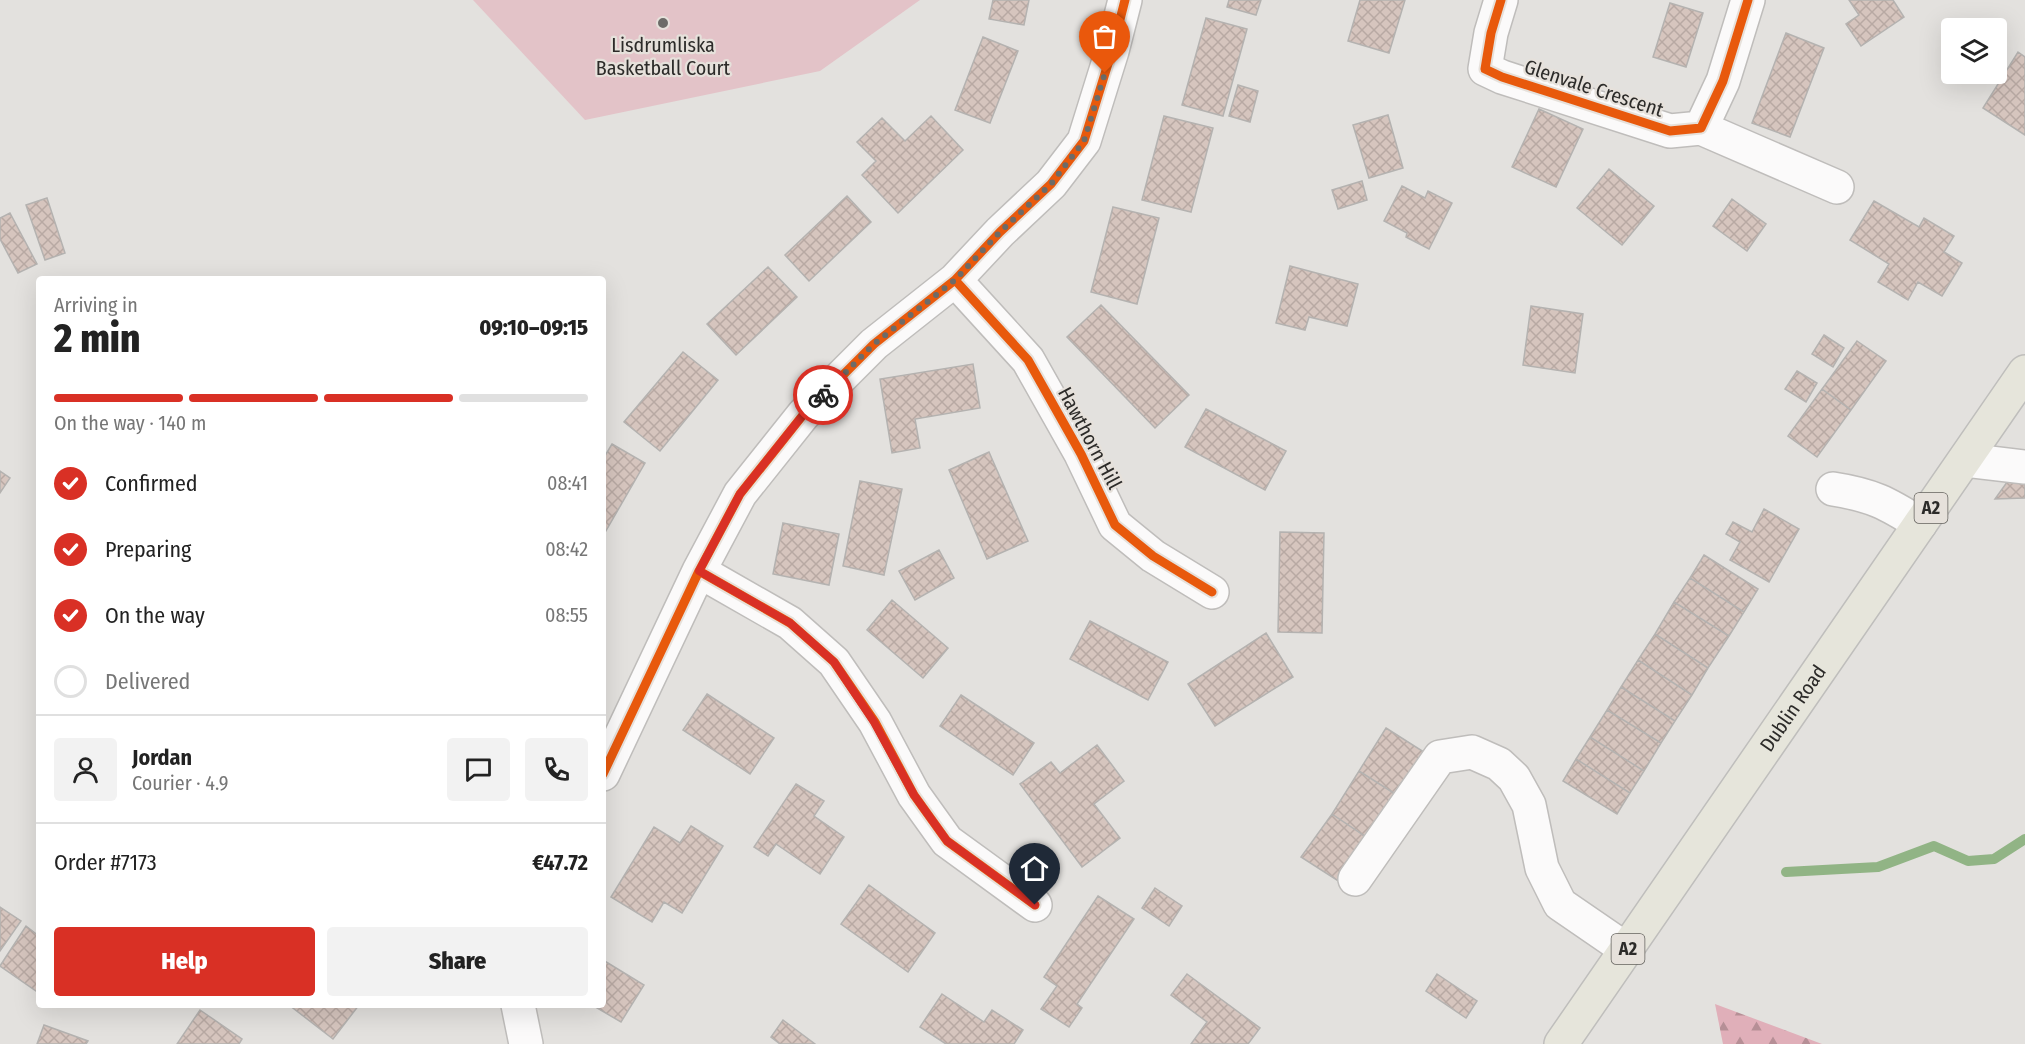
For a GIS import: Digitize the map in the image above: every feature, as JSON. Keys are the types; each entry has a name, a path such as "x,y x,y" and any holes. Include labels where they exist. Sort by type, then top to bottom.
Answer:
{"main road":[{"name":"Dublin Road","path":"1561,1044 2025,372"}],"street":[{"path":"606,768 699,571 740,494 803,415 874,344 955,280 1000,232 1051,184 1084,141 1125,0"},
{"name":"Glenvale Crescent","path":"1501,0 1491,33 1485,69 1502,77 1670,131 1701,128"},
{"path":"1748,0 1723,81 1701,128 1837,188"},
{"name":"Hawthorn Hill","path":"955,280 1028,360 1081,454 1115,525 1153,556 1212,592"},
{"path":"1965,460 2025,466"},
{"path":"1833,489 1862,494 1878,500 1920,524"},
{"path":"699,571 790,623 834,662 874,722 914,795 947,841 1035,905"},
{"path":"1355,879 1440,757 1472,752 1499,764 1514,778 1529,805 1542,868 1560,904 1627,950"},
{"path":"519,1008 526,1044"}],"green space":[{"path":"1715,1004 1822,1044 1723,1044"}],"shaded area":[{"path":"473,0 920,0 820,71 585,120"}],"building":[{"path":"993,0 1029,0 1024,25 989,19"},
{"path":"1229,0 1261,0 1256,15 1227,7"},
{"path":"1360,0 1405,0 1389,53 1348,41"},
{"path":"1849,0 1893,0 1904,17 1861,46 1846,24 1859,15"},
{"path":"1670,3 1703,13 1686,67 1653,57"},
{"path":"1206,18 1247,29 1223,116 1182,105"},
{"path":"1786,33 1824,48 1790,137 1752,123"},
{"path":"983,37 1018,51 990,123 955,110"},
{"path":"2018,52 2025,57 2025,135 1983,108 1998,84 2007,84 2007,70"},
{"path":"1238,85 1258,91 1250,122 1229,116"},
{"path":"1539,109 1583,129 1556,187 1512,167"},
{"path":"1388,115 1403,168 1369,178 1353,125"},
{"path":"931,116 963,150 898,213 862,175 876,161 857,142 882,118 905,141"},
{"path":"1164,116 1213,128 1191,212 1142,200"},
{"path":"1609,169 1654,206 1622,245 1577,208"},
{"path":"1362,181 1367,200 1338,209 1332,190"},
{"path":"1402,186 1425,198 1428,191 1452,203 1429,249 1406,237 1407,233 1384,221"},
{"path":"847,196 871,222 809,281 785,255"},
{"path":"47,198 65,253 45,260 26,205"},
{"path":"1732,199 1766,224 1747,251 1713,226"},
{"path":"1874,201 1919,227 1924,218 1954,236 1944,252 1962,263 1942,296 1918,282 1908,300 1878,282 1889,264 1850,240"},
{"path":"1113,207 1159,218 1137,304 1091,292"},
{"path":"10,213 37,264 18,273 0,239 0,218"},
{"path":"1290,266 1358,284 1347,326 1309,317 1305,330 1276,323"},
{"path":"768,267 797,297 736,355 707,324"},
{"path":"1101,305 1189,395 1155,428 1067,337"},
{"path":"1531,306 1583,314 1575,373 1523,365"},
{"path":"1824,335 1844,348 1833,367 1812,354"},
{"path":"1857,341 1886,361 1851,410 1822,389"},
{"path":"683,352 718,380 660,451 624,422"},
{"path":"973,364 980,408 915,419 920,448 892,453 880,379"},
{"path":"1797,371 1817,383 1806,402 1785,389"},
{"path":"1822,389 1851,410 1817,457 1788,436"},
{"path":"1206,409 1286,451 1265,490 1185,447"},
{"path":"612,444 645,463 606,531 606,454"},
{"path":"989,452 1028,541 987,559 949,470"},
{"path":"2025,457 2025,498 1995,499"},
{"path":"0,471 10,478 0,493"},
{"path":"860,481 902,489 884,575 843,566"},
{"path":"1764,509 1799,529 1769,582 1730,560 1740,542 1726,534 1733,522 1752,532"},
{"path":"783,523 839,534 829,585 773,574"},
{"path":"1280,532 1324,533 1322,633 1278,632"},
{"path":"939,550 954,578 915,600 899,571"},
{"path":"1704,555 1758,589 1744,612 1690,578"},
{"path":"1690,578 1744,612 1729,636 1674,602"},
{"path":"892,600 948,648 923,678 867,630"},
{"path":"1674,602 1729,636 1708,668 1655,634"},
{"path":"1090,621 1168,662 1148,700 1070,659"},
{"path":"1266,633 1293,677 1215,726 1188,684"},
{"path":"1655,634 1708,668 1692,695 1638,660"},
{"path":"1638,660 1692,695 1675,721 1621,687"},
{"path":"1621,687 1675,721 1661,743 1607,710"},
{"path":"707,694 774,738 750,774 683,730"},
{"path":"961,695 1034,743 1013,775 940,726"},
{"path":"1607,710 1661,743 1644,771 1590,737"},
{"path":"1386,728 1427,754 1400,797 1359,771"},
{"path":"1590,737 1644,771 1630,793 1576,759"},
{"path":"1097,745 1124,781 1094,804 1120,838 1082,867 1020,784 1051,762 1060,773"},
{"path":"1576,759 1630,793 1617,814 1563,781"},
{"path":"1359,771 1400,797 1372,841 1332,814"},
{"path":"796,784 824,801 814,816 844,837 820,874 776,844 768,856 754,847"},
{"path":"1332,814 1372,841 1343,884 1301,857"},
{"path":"691,826 723,846 682,913 664,902 652,922 611,897 654,827 680,843"},
{"path":"869,885 935,933 908,972 841,924"},
{"path":"1155,888 1182,906 1169,926 1142,908"},
{"path":"1098,896 1134,919 1077,1004 1082,1008 1069,1027 1041,1009 1057,986 1044,977"},
{"path":"0,907 21,921 0,951"},
{"path":"26,926 36,934 36,991 0,966"},
{"path":"606,962 644,985 621,1022 597,1008 606,1008"},
{"path":"1187,974 1260,1028 1248,1044 1191,1044 1207,1022 1171,995"},
{"path":"1437,974 1477,1001 1466,1018 1426,991"},
{"path":"942,994 984,1022 992,1010 1023,1030 1014,1044 946,1044 920,1027"},
{"path":"293,1008 357,1008 333,1039"},
{"path":"200,1010 242,1039 239,1044 177,1044"},
{"path":"783,1020 815,1044 780,1044 771,1037"},
{"path":"44,1025 88,1041 86,1044 37,1044"}],"waterway":[{"path":"1786,872 1878,867 1934,846 1968,861 1994,859 2025,839"}],"cycle path":[{"path":"606,768 699,571 740,494 803,415 874,344 955,280 1000,232 1051,184 1084,141 1125,0"},
{"path":"1501,0 1491,33 1485,69 1502,77 1670,131 1701,128 1723,81 1748,0"},
{"path":"955,280 1028,360 1081,454 1115,525 1153,556 1212,592"},
{"path":"699,571 790,623 834,662 875,722 914,795 947,841 1035,905"}],"way so far":[{"path":"823,395 874,344 955,280 1000,232 1051,184 1084,141 1105,73"}],"place":[{"name":"Lisdrumliska Basketball Court","path":"663,23"}],"route":[{"path":"823,395 803,415 740,494 699,571 790,623 834,662 874,722 914,795 947,841 1035,905"}]}
